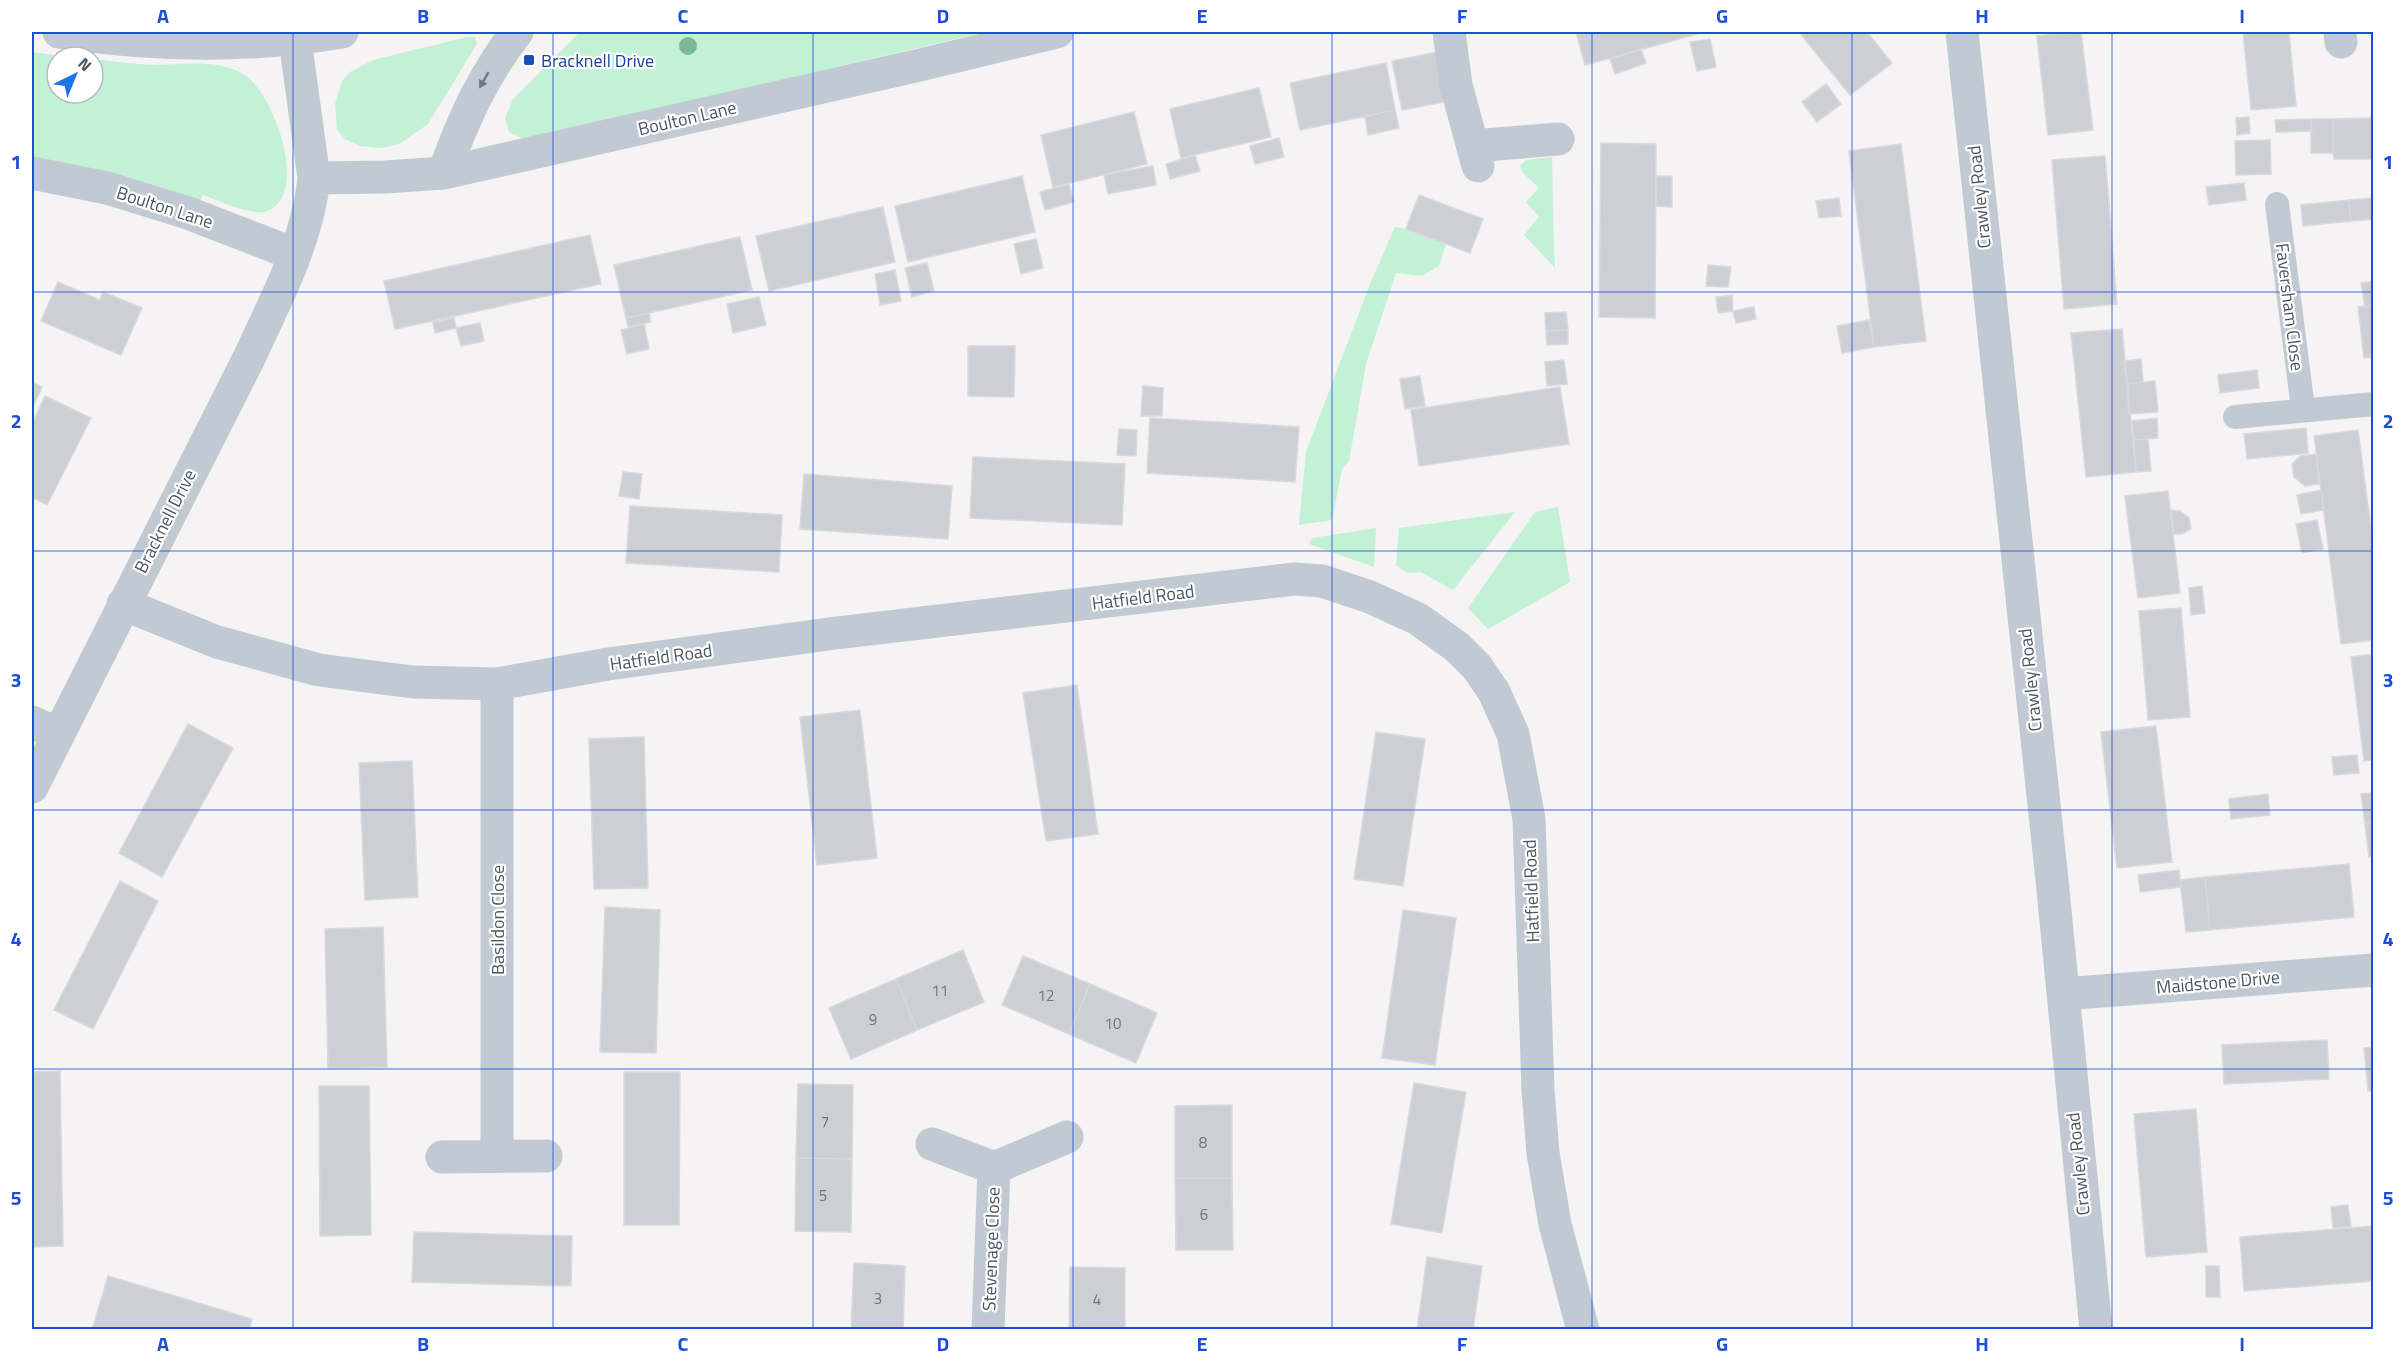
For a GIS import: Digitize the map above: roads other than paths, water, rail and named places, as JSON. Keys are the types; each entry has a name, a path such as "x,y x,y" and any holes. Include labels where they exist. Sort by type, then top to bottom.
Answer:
{"street":[{"path":"59,32 117,40 195,44 295,40 342,32"},
{"path":"444,173 462,122 483,80 517,32"},
{"name":"Boulton Lane","path":"314,178 444,173 1057,32"},
{"path":"1449,32 1456,85 1475,156 1558,139"},
{"name":"Crawley Road","path":"1962,32 2096,1329"},
{"name":"Bracknell Drive","path":"32,788 45,728 123,603 249,358 294,254 312,200 314,178 295,40"},
{"name":"Boulton Lane","path":"32,173 107,188 188,213 294,254"},
{"name":"Hatfield Road","path":"123,603 217,642 319,670 412,682 497,684 608,664 836,633 1294,579 1322,581 1370,597 1418,619 1457,647 1477,667 1494,692 1513,734 1529,819 1538,1090 1543,1154 1555,1224 1583,1329"},
{"name":"Basildon Close","path":"497,684 497,1156"},
{"name":"Maidstone Drive","path":"2063,994 2373,970"},
{"path":"932,1144 994,1168 1067,1137"},
{"path":"441,1157 546,1156"},
{"name":"Stevenage Close","path":"988,1329 994,1168"}],"lane":[{"name":"Faversham Close","path":"2277,204 2303,410"},
{"path":"2235,417 2373,404"}],"place":[{"name":"Bracknell Drive","path":"529,60"}]}
